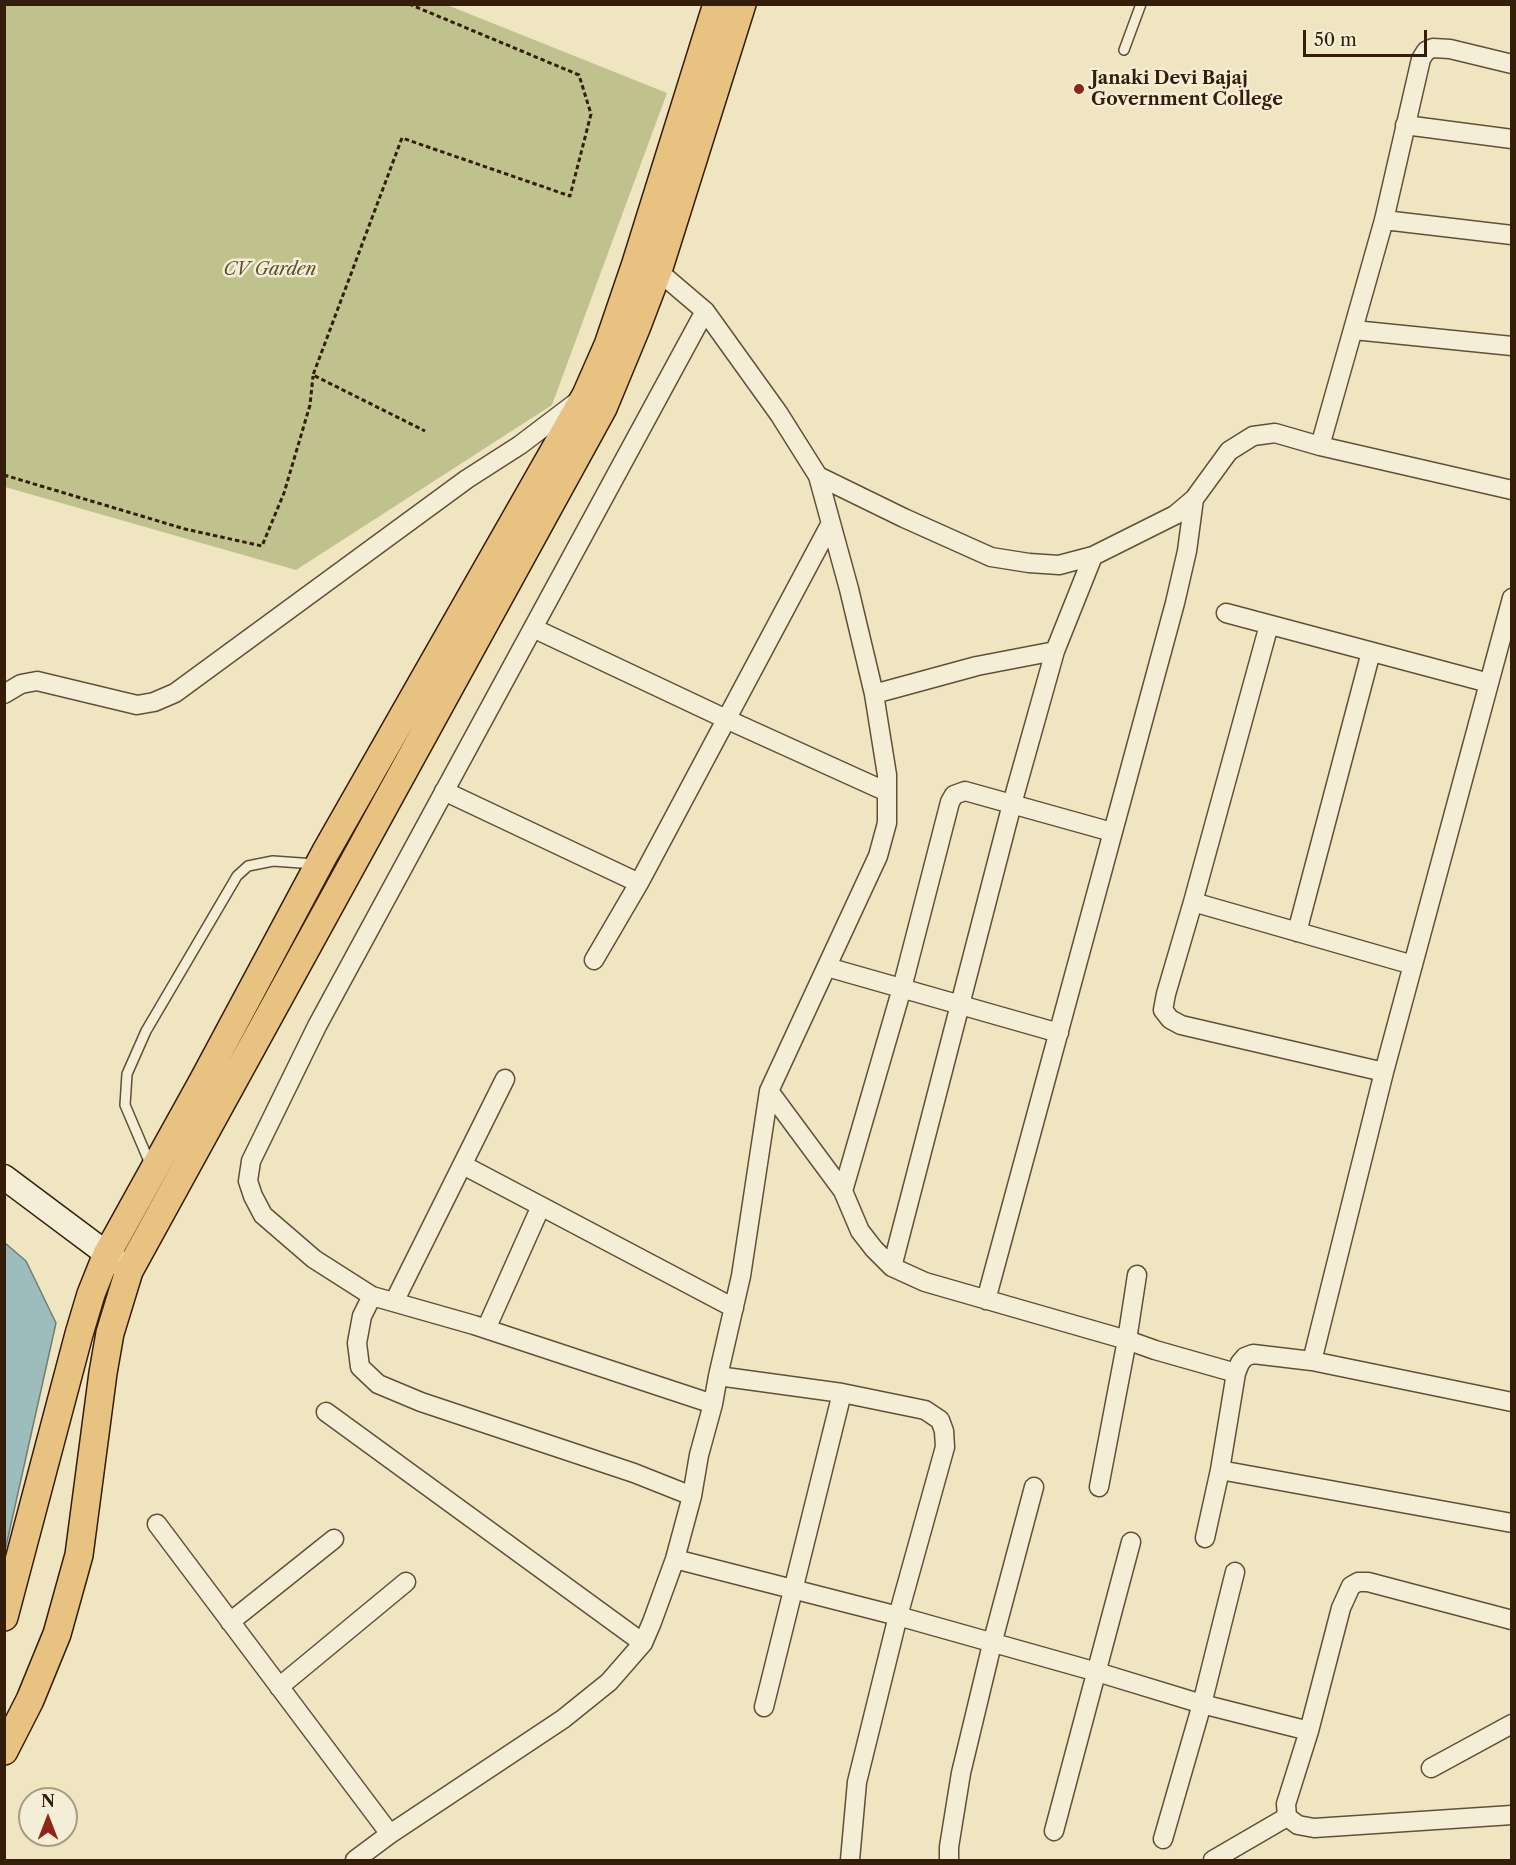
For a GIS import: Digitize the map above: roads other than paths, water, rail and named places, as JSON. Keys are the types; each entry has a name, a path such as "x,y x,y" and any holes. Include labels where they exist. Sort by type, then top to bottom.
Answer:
{"main road":[{"path":"4,1751 30,1700 57,1634 79,1555 106,1353 129,1271 603,408 638,326 647,267 717,4"},
{"path":"4,1617 79,1334 91,1294 107,1254 319,864 586,395 647,267 742,4"}],"street":[{"path":"1320,446 1384,220 1421,58 1426,51 1432,48 1450,49 1512,64"},
{"path":"1405,126 1512,139"},
{"path":"1384,220 1512,235"},
{"path":"355,1860 390,1834 563,1719 609,1682 643,1643 675,1559 713,1404 741,1275 769,1091 878,856 887,823 887,775 874,693 818,476 778,414 705,311 647,267"},
{"path":"705,311 317,1026 251,1161 248,1181 253,1197 263,1215 314,1259 372,1296 486,1329 713,1404"},
{"path":"1354,330 1512,345"},
{"path":"4,693 21,684 38,681 137,705 154,702 175,693 467,479 520,445 586,395"},
{"path":"818,476 904,518 991,556 1029,563 1059,565 1093,556 1175,515 1194,499 1228,452 1253,436 1275,433 1320,446 1512,490"},
{"path":"986,1300 1175,603 1187,551 1194,499"},
{"path":"594,960 639,883 831,523"},
{"path":"892,1267 1012,804 1055,651 1093,556"},
{"path":"1312,1361 1384,1072 1512,598"},
{"path":"1226,613 1489,683"},
{"path":"1269,625 1163,1010 1170,1019 1180,1025 1384,1072"},
{"path":"533,628 887,792"},
{"path":"874,693 977,666 1055,651"},
{"path":"1297,932 1371,652"},
{"path":"444,791 639,883"},
{"path":"843,1191 902,988 950,802 954,795 965,791 1112,832"},
{"path":"1193,902 1413,965"},
{"path":"827,967 1059,1033"},
{"path":"394,1302 505,1079"},
{"path":"769,1091 843,1191 860,1231 874,1250 892,1267 925,1282 1236,1373"},
{"path":"464,1165 734,1308"},
{"path":"4,1177 129,1271"},
{"path":"486,1329 541,1206"},
{"path":"1099,1486 1137,1275"},
{"path":"372,1296 362,1316 357,1343 360,1367 378,1384 420,1402 634,1473 692,1496"},
{"path":"1205,1538 1220,1470 1236,1373 1240,1362 1245,1357 1253,1354 1312,1361 1512,1402"},
{"path":"718,1376 843,1393 925,1410 940,1420 944,1431 945,1447 898,1616 857,1782 849,1860"},
{"path":"764,1707 843,1393"},
{"path":"326,1412 643,1643"},
{"path":"1220,1470 1512,1523"},
{"path":"949,1860 961,1773 1034,1486"},
{"path":"157,1524 390,1834"},
{"path":"230,1622 334,1539"},
{"path":"1054,1831 1131,1542"},
{"path":"675,1559 898,1616 1202,1704 1309,1731"},
{"path":"1163,1839 1202,1704 1235,1572"},
{"path":"279,1687 406,1582"},
{"path":"1512,1620 1368,1582 1358,1582 1351,1586 1341,1608 1309,1731 1286,1804 1287,1817 1298,1825 1314,1828 1512,1815"},
{"path":"1431,1768 1503,1734 1512,1724"},
{"path":"1213,1860 1287,1817"}],"lane":[{"path":"1124,50 1141,4"},
{"path":"153,1171 125,1105 127,1074 146,1031 237,876 248,866 273,861 319,864"}],"water":[{"path":"5,1243 26,1261 56,1323 5,1551"}],"place":[{"name":"Janaki Devi Bajaj Government College","path":"1079,89"}],"park label":[{"name":"CV Garden","path":"270,270"}]}
